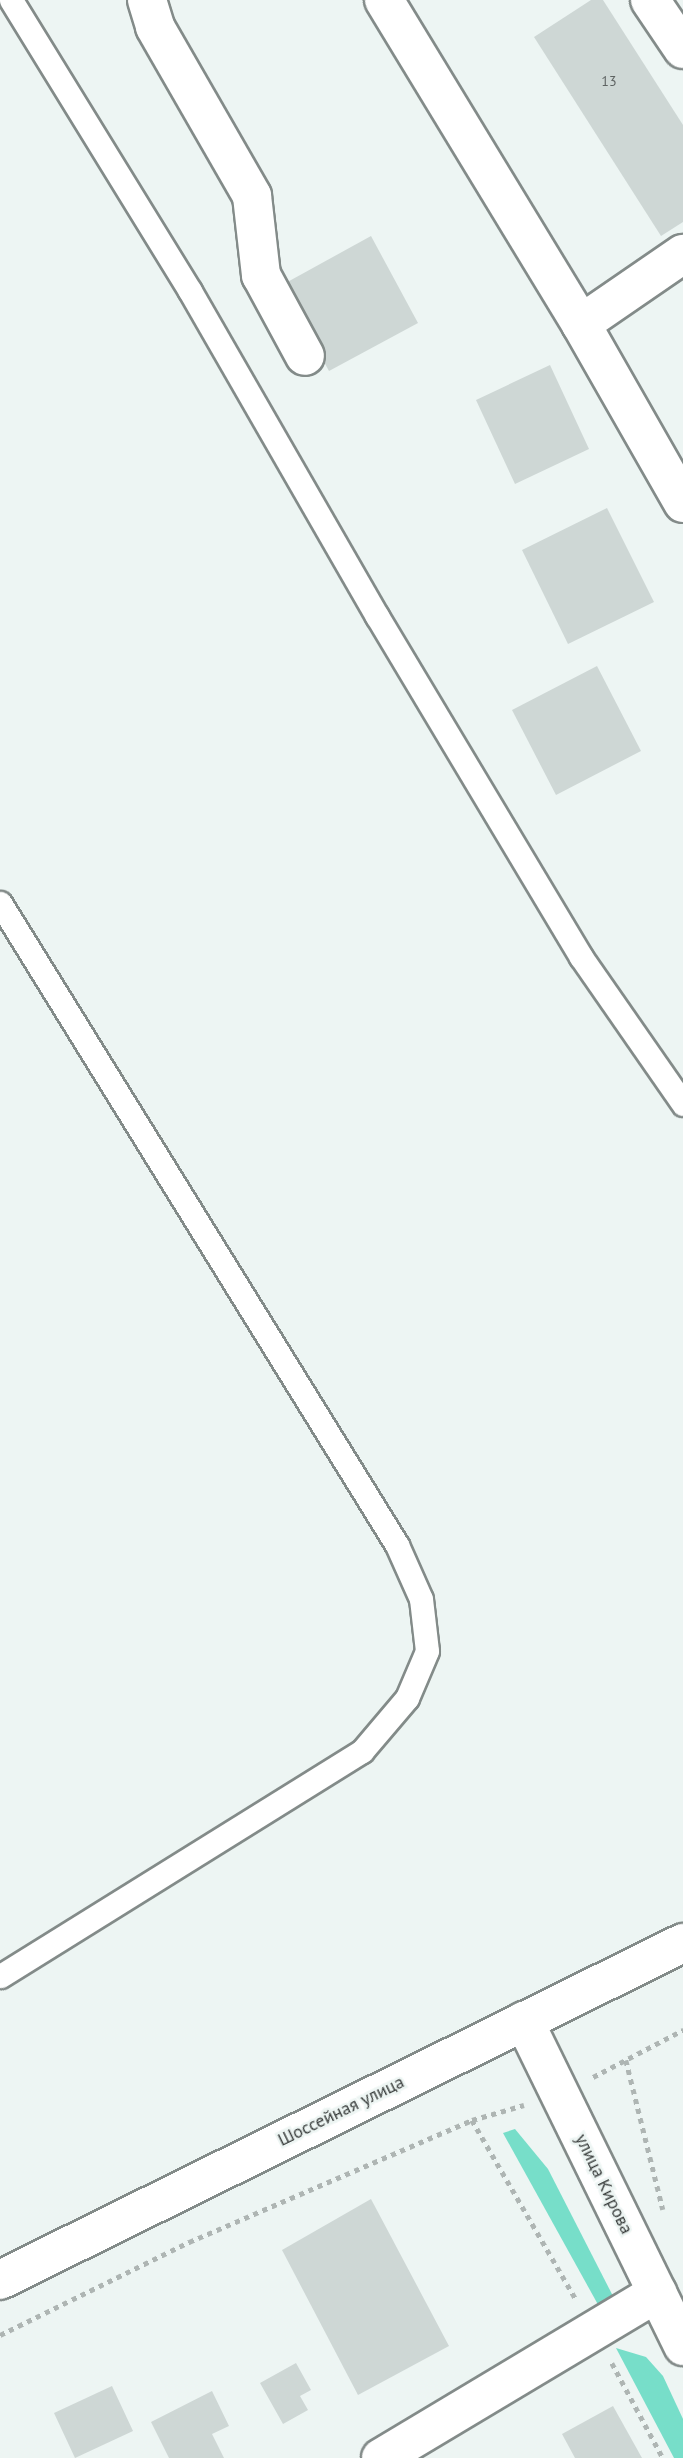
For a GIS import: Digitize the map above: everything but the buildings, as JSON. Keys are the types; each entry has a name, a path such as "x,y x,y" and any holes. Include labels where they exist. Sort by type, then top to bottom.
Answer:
{"street":[{"path":"147,0 155,27 253,196 261,275 305,356"},
{"path":"384,0 581,324 683,503"},
{"path":"650,0 683,49"},
{"path":"581,324 683,254"},
{"name":"Шоссейная улица","path":"0,2280 683,1943"},
{"name":"улица Кирова","path":"524,2021 560,2094 670,2292 683,2346"},
{"path":"381,2458 594,2330 670,2292"}],"lane":[{"path":"11,0 190,291 377,617 581,957 683,1104"},
{"path":"0,903 397,1545 421,1599 427,1651 407,1698 362,1751 0,1976"}],"path":[{"path":"0,2335 190,2242 472,2120 560,2094 683,2030"},
{"path":"626,2060 664,2214"},
{"path":"472,2120 594,2330 663,2458"}],"green space":[{"path":"515,2129 548,2169 616,2302 601,2310 503,2133"},
{"path":"616,2348 646,2357 663,2376 683,2419 683,2458 674,2458"}]}
